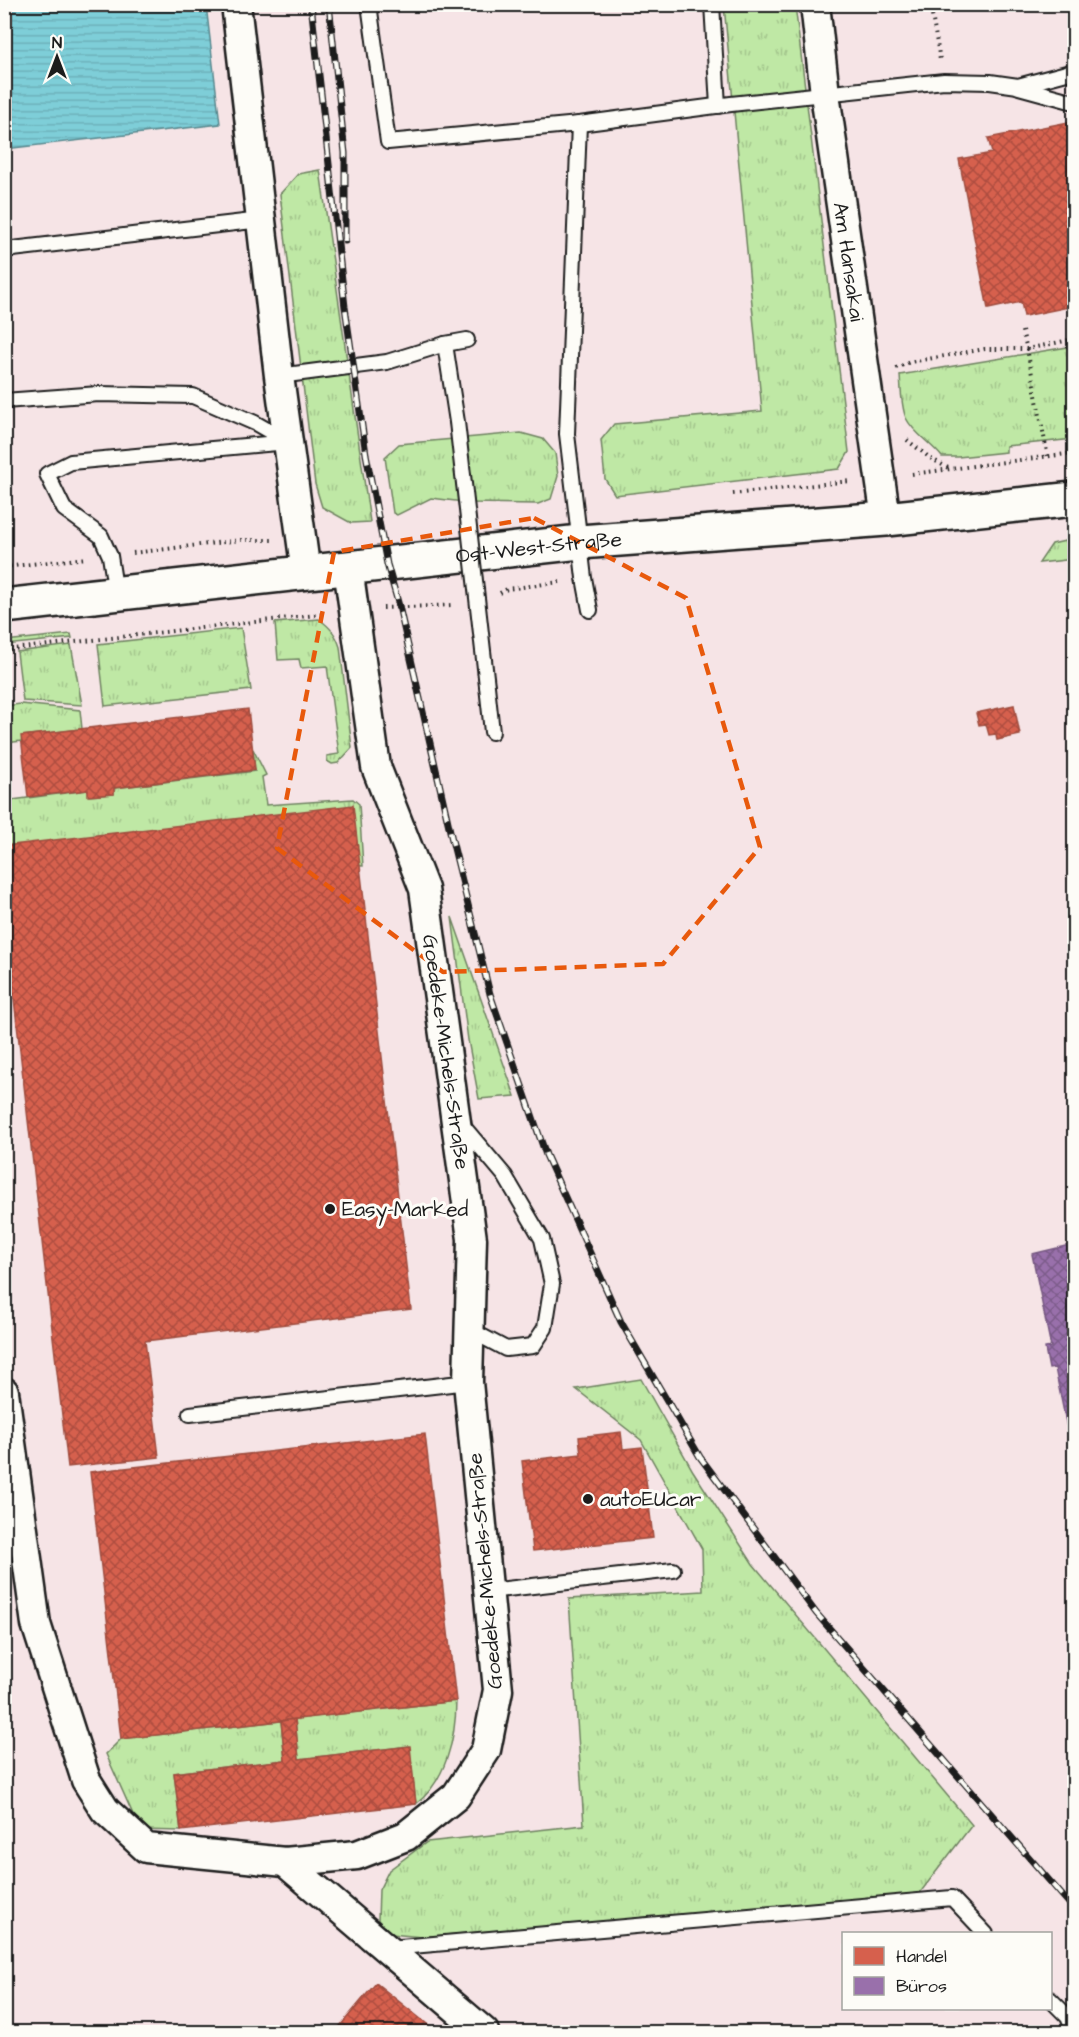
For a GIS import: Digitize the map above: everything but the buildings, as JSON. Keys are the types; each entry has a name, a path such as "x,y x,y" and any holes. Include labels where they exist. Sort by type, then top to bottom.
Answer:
{"street":[{"path":"236,4 279,376 306,573"},
{"name":"Am Hansakai","path":"815,4 825,94 886,519"},
{"name":"Ost-West-Straße","path":"4,606 580,543 886,519 1074,499"},
{"name":"Goedeke-Michels-Straße","path":"4,1392 12,1504 36,1624 86,1780 105,1810 146,1848 285,1862 357,1856 406,1836 456,1796 486,1750 498,1690 468,1382 472,1239 424,890 376,767 348,568"},
{"path":"285,1862 484,2032"}],"lane":[{"path":"369,4 388,142 579,124 944,81 990,81 1018,86 1074,102"},
{"path":"712,4 718,106"},
{"path":"1018,86 1074,71"},
{"path":"579,124 567,434 584,578 590,610"},
{"path":"4,250 261,220"},
{"path":"279,376 387,362 445,344 467,340"},
{"path":"445,344 492,732"},
{"path":"4,400 99,394 193,396 255,423 288,442"},
{"path":"116,594 110,556 101,536 64,509 46,474 71,462 288,442"},
{"path":"455,1116 505,1176 542,1239 552,1284 545,1328 532,1346 506,1349 470,1330"},
{"path":"190,1414 468,1382"},
{"path":"489,1591 674,1570"},
{"path":"384,1948 952,1898 984,1932"},
{"path":"1052,2002 1068,2017 1074,2032"}],"path":[{"path":"930,4 944,81"},
{"path":"1022,331 1048,457"},
{"path":"888,370 910,362 985,349 1027,349 1074,339"},
{"path":"497,594 507,589 584,578"},
{"path":"4,650 399,606 455,605"}],"highlighted area":[{"path":"534,518 686,598 760,847 663,964 443,972 277,848 334,552"}],"shaded area":[{"path":"206,5 1074,5 1074,2032 5,2032 4,149 220,124"}],"green space":[{"path":"724,5 795,5 849,452 839,469 615,495 605,479 601,440 614,424 762,411"},
{"path":"320,170 370,522 351,523 322,507 315,484 280,194 298,174"},
{"path":"1074,346 1074,439 1006,446 1006,452 942,457 913,429 906,418 902,403 900,375"},
{"path":"521,433 543,439 555,453 558,476 551,499 538,504 472,503 431,498 397,515 393,513 385,457 399,444"},
{"path":"1074,539 1074,559 1039,563 1052,544"},
{"path":"319,619 332,631 340,647 352,748 338,763 332,764 327,761 327,756 339,754 327,666 301,668 299,659 278,660 275,623"},
{"path":"241,628 251,690 105,706 98,644"},
{"path":"71,634 72,638 5,645 5,641"},
{"path":"71,645 82,705 23,701 17,652"},
{"path":"21,704 80,710 82,729 22,736 22,741 5,743 4,706"},
{"path":"253,749 266,775 262,777 266,805 353,799 359,804 363,866 5,846 5,801 88,790 89,796 114,794 114,788 255,771"},
{"path":"452,917 515,1096 479,1099 468,1040"},
{"path":"641,1379 693,1471 753,1564 972,1825 919,1894 422,1937 391,1934 378,1920 379,1890 389,1870 427,1842 584,1825 569,1599 703,1591 702,1549 641,1440 576,1389"},
{"path":"456,1701 454,1729 442,1771 435,1783 416,1804 409,1746 299,1759 295,1719"},
{"path":"281,1721 285,1760 174,1773 181,1831 140,1830 106,1754 121,1739"}],"water":[{"path":"4,5 206,5 220,124 5,149"}],"railway":[{"path":"311,4 345,307 366,454 387,564 399,606 452,840 490,994 546,1155 621,1322 700,1457 816,1613 1074,1909"},
{"path":"329,4 345,153 345,241"}],"place":[{"name":"Easy-Marked","path":"330,1209"},
{"name":"autoEUcar","path":"588,1499"}]}
